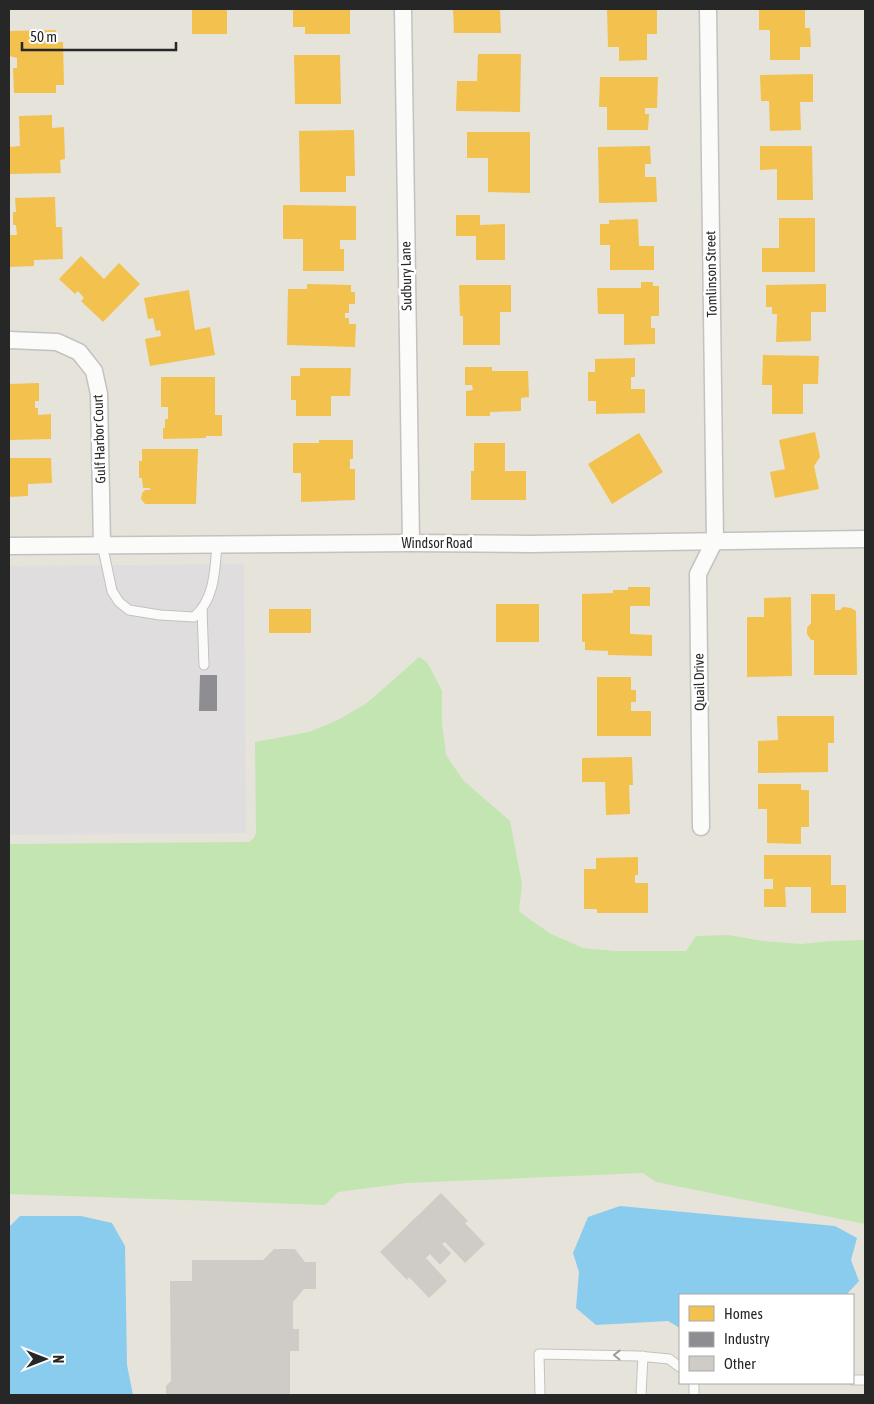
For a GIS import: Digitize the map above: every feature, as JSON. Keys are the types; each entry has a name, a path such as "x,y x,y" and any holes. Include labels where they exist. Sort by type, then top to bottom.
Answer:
{"street":[{"name":"Sudbury Lane","path":"403,9 411,543"},
{"name":"Tomlinson Street","path":"708,9 715,540"},
{"name":"Gulf Harbor Court","path":"9,340 57,342 78,352 94,371 99,394 102,544"},
{"name":"Windsor Road","path":"9,546 102,544 530,544 865,539"},
{"name":"Quail Drive","path":"701,827 698,574 715,540"}],"lane":[{"path":"102,544 112,591 119,602 129,610 160,615 194,617 202,609 214,580 217,544"},
{"path":"202,609 204,665"},
{"path":"540,1395 539,1354 643,1356 669,1359 679,1366"},
{"path":"641,1395 643,1356"}],"shaded area":[{"path":"244,564 246,833 9,835 9,566"}],"green space":[{"path":"419,657 427,662 442,691 442,723 446,755 463,780 510,821 522,884 519,911 551,934 583,948 615,951 686,951 696,936 728,935 763,941 801,944 865,940 865,1224 656,1182 643,1173 407,1183 338,1192 325,1205 9,1194 9,844 249,842 256,833 255,742 309,732 338,720 367,703"}],"water":[{"path":"620,1206 835,1226 857,1238 851,1260 859,1281 847,1294 679,1294 679,1327 668,1321 596,1325 576,1308 579,1272 573,1253 588,1217"},
{"path":"20,1216 81,1216 112,1223 125,1246 127,1365 133,1395 9,1395 9,1227"}],"building: Homes":[{"path":"192,9 227,9 227,34 192,34"},
{"path":"293,9 350,9 350,34 305,34 305,27 293,27"},
{"path":"453,9 500,9 501,33 454,33"},
{"path":"607,9 657,9 657,34 647,34 647,60 619,61 619,47 608,47"},
{"path":"759,9 805,9 805,28 810,28 811,47 800,47 800,60 770,60 770,30 759,30"},
{"path":"56,30 56,42 63,42 64,85 56,85 56,93 14,93 13,68 17,68 17,58 9,56 9,31"},
{"path":"478,54 521,54 520,112 456,111 457,81 477,81"},
{"path":"294,55 340,55 341,104 295,104"},
{"path":"813,74 813,102 800,102 801,130 770,131 769,101 761,101 760,75"},
{"path":"600,77 658,77 657,108 645,108 645,114 649,114 648,130 607,130 607,107 599,107"},
{"path":"52,115 52,128 64,127 65,159 60,160 61,173 9,174 9,147 20,146 19,116"},
{"path":"354,130 355,176 346,176 346,192 300,192 299,131"},
{"path":"467,132 530,132 530,193 488,192 488,158 467,158"},
{"path":"650,146 651,164 645,164 645,177 656,177 657,202 599,203 598,147"},
{"path":"760,146 812,146 813,200 777,200 777,169 760,170"},
{"path":"55,197 56,227 62,227 63,259 34,260 34,266 9,267 9,235 17,235 16,225 13,225 13,212 16,212 15,198"},
{"path":"283,205 356,206 356,240 340,240 340,249 344,249 344,271 303,271 303,239 283,239"},
{"path":"456,215 480,215 480,225 505,224 505,260 476,260 476,236 456,236"},
{"path":"779,218 815,218 815,272 762,272 762,248 779,248"},
{"path":"638,219 639,246 654,246 654,270 610,270 610,245 600,245 600,224 609,224 609,220"},
{"path":"81,256 104,279 119,263 140,284 103,322 81,301 84,298 78,291 75,294 59,279"},
{"path":"641,282 653,282 653,286 659,286 659,316 651,316 651,328 655,328 655,344 624,345 624,314 598,314 597,288 641,288"},
{"path":"307,284 351,285 351,292 355,292 355,304 349,304 349,313 345,313 345,318 349,318 349,324 356,324 355,347 287,345 288,289 307,289"},
{"path":"826,284 826,312 811,312 811,341 776,342 777,314 772,314 772,307 766,307 766,285"},
{"path":"459,285 511,285 511,312 500,312 500,345 463,345 463,316 460,316"},
{"path":"189,290 195,330 210,327 215,355 150,366 145,339 161,336 160,330 156,331 153,318 148,319 144,298"},
{"path":"763,355 819,356 818,384 803,384 803,414 772,414 772,385 762,385"},
{"path":"635,358 635,377 631,377 631,389 645,389 645,413 596,414 596,401 588,401 588,372 595,372 595,359"},
{"path":"465,367 492,367 492,371 528,371 529,397 521,398 521,411 490,412 490,416 466,416 466,391 473,390 472,385 465,385"},
{"path":"300,368 351,368 350,396 331,396 331,416 296,416 296,400 291,400 291,376 300,376"},
{"path":"161,377 215,377 215,415 222,415 222,436 163,439 165,419 168,419 168,407 161,407"},
{"path":"39,383 39,401 35,401 35,408 38,408 38,415 51,414 51,439 9,440 9,384"},
{"path":"815,432 820,457 814,466 819,489 775,498 770,472 785,469 779,440"},
{"path":"639,433 663,472 612,504 588,464"},
{"path":"319,440 353,440 353,459 350,459 350,469 355,469 355,500 301,502 301,473 293,473 293,443 319,443"},
{"path":"474,443 505,443 505,471 526,471 526,500 471,500 471,471 474,471"},
{"path":"142,449 198,449 196,504 145,504 141,499 142,493 145,490 150,490 150,488 143,488 142,478 139,478 139,461 142,461"},
{"path":"9,458 51,458 52,483 28,484 28,496 9,497"},
{"path":"628,587 650,587 650,606 630,606 630,634 652,635 652,656 608,655 608,651 585,650 585,642 582,642 582,594 613,593 613,590 628,590"},
{"path":"811,594 835,594 835,610 840,610 843,607 856,611 857,675 814,675 814,640 811,640 807,634 807,628 811,623"},
{"path":"791,597 792,676 747,677 747,617 764,617 764,598"},
{"path":"496,604 539,604 539,642 496,642"},
{"path":"269,609 311,609 311,633 269,633"},
{"path":"597,677 631,677 631,690 636,690 636,702 631,702 631,711 651,711 651,736 597,736"},
{"path":"777,716 834,716 834,743 828,743 828,772 758,773 758,741 778,740"},
{"path":"632,757 633,785 629,785 630,814 606,815 605,782 582,782 582,758"},
{"path":"758,784 801,784 801,790 809,790 809,827 801,827 801,844 767,843 767,809 758,809"},
{"path":"764,855 831,855 831,885 846,885 846,913 811,913 811,887 785,887 786,907 764,907 764,889 773,889 773,879 764,879"},
{"path":"638,857 638,875 635,875 635,883 648,883 648,913 597,913 597,909 584,909 584,869 596,869 596,858"}],"building: Industry":[{"path":"200,675 217,675 217,711 199,711"}],"building: Other":[{"path":"441,1193 468,1221 465,1223 485,1244 465,1263 445,1242 442,1244 451,1253 440,1265 430,1254 426,1258 447,1281 429,1298 409,1277 407,1280 380,1252"},
{"path":"274,1249 295,1249 305,1262 316,1262 316,1289 304,1289 293,1302 293,1329 299,1329 299,1351 290,1351 290,1395 166,1395 166,1386 171,1381 170,1281 192,1281 192,1260 263,1260"}]}
